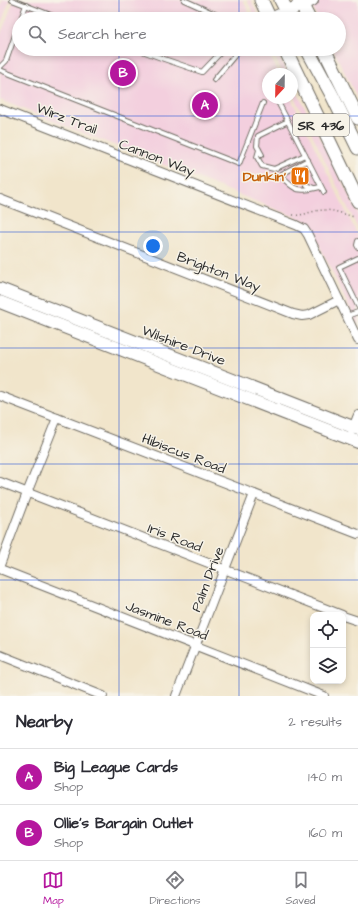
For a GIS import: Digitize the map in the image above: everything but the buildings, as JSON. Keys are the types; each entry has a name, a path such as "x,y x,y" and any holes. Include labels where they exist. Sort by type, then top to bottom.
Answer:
{"main road":[{"path":"261,0 267,12"},
{"path":"304,2 307,12"},
{"name":"SR 436","path":"287,56 358,201"},
{"path":"311,56 358,148"},
{"name":"SR 436","path":"327,56 358,118"}],"street":[{"path":"286,10 304,2"},
{"name":"Cannon Way","path":"0,109 304,229 339,300"},
{"name":"Brighton Way","path":"0,199 293,314 302,316 308,315 339,300"},
{"name":"Wilshire Drive","path":"0,289 133,348"},
{"path":"339,300 357,337"},
{"name":"Wilshire Drive","path":"0,302 133,348 355,434"},
{"name":"Hibiscus Road","path":"0,396 358,534"},
{"path":"355,434 358,414"},
{"path":"0,566 57,418"},
{"name":"Iris Road","path":"0,482 334,612"},
{"name":"Palm Drive","path":"176,696 254,494"},
{"name":"Jasmine Road","path":"0,570 324,696"},
{"name":"Iris Road","path":"346,616 358,621"},
{"path":"0,656 103,696"}],"lane":[{"path":"12,0 44,12"},
{"path":"184,0 211,12"},
{"path":"24,12 26,5"},
{"path":"12,44 6,61 0,68 239,164 263,104"},
{"path":"156,56 202,72 217,56"},
{"path":"214,80 234,56"},
{"path":"279,104 324,192"},
{"path":"251,134 258,136 288,121"},
{"path":"258,136 257,146 260,153 257,156 262,166 267,166 274,169 305,155"},
{"path":"308,160 280,175 299,190 321,187"},
{"path":"295,188 304,186 314,188"},
{"path":"358,241 358,247"},
{"path":"358,258 339,267 358,306"},
{"path":"347,316 358,312"}],"path":[{"path":"293,215 299,216 316,211 331,210 354,217"}],"shaded area":[{"path":"3,0 10,0 0,27 0,6"},
{"path":"14,0 243,0 249,12 12,12 12,56 270,56 276,68 262,68 262,104 294,104 358,236 358,326 308,222 0,100 0,36"},
{"path":"247,0 251,0 257,12 253,12"},
{"path":"321,0 358,0 358,100 336,56 346,56 346,12 314,12 311,5"},
{"path":"274,56 279,56 285,68 280,68"},
{"path":"298,94 358,213 358,229 297,104"}],"place":[{"name":"Ollie's Bargain Outlet","path":"123,73"},
{"name":"Big League Cards","path":"205,105"},
{"name":"Dunkin'","path":"300,176"}]}
